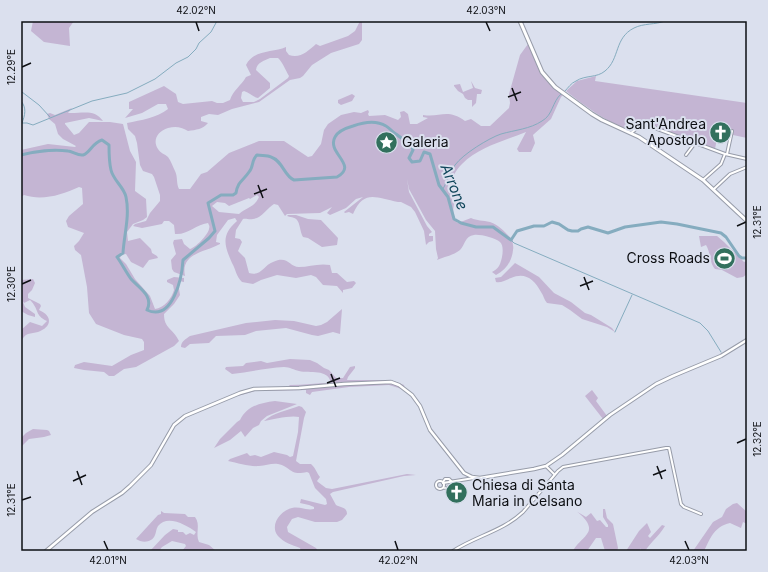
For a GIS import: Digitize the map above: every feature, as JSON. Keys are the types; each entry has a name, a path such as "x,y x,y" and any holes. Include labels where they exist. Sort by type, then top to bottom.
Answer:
{"main road":[{"path":"520,21 542,70 550,82 558,90 602,120 636,135 704,180 747,221"}],"street":[{"path":"631,133 633,130 644,124 726,154 747,159"},
{"path":"626,130 638,128"},
{"path":"636,135 638,128"},
{"path":"704,180 721,164 726,154 732,131"},
{"path":"686,154 695,143"},
{"path":"714,189 730,174 747,167"},
{"path":"46,551 92,512 122,493 130,486 151,465 174,425 186,416 240,393 254,389 395,383 405,388 412,395 420,406 430,430 464,472 480,478 546,466 562,455 610,415 656,384 719,357 747,340"},
{"path":"453,551 502,528 509,523 523,512 554,474 563,467 669,448 681,504 684,507 700,514"},
{"path":"546,466 554,474"},
{"path":"456,489 454,486 437,489 435,484 436,482 452,482 475,477"},
{"path":"443,482 446,488"}],"shaded area":[{"path":"33,21 74,21 69,28 70,46 44,42 31,31"},
{"path":"360,21 362,21 362,40 359,44 331,53 312,65 303,76 290,80 259,102 232,109 218,115 209,114 201,117 201,121 208,123 199,129 188,131 174,127 161,131 156,139 156,146 170,160 176,173 179,189 190,189 201,174 207,172 229,153 259,141 284,141 308,157 312,156 321,144 324,130 328,124 341,115 354,112 361,113 368,110 369,116 385,115 398,120 401,117 400,112 404,111 408,114 410,124 417,124 428,118 423,117 423,115 429,116 448,114 459,117 465,121 471,119 481,126 490,126 509,108 509,94 520,55 528,44 545,79 564,94 561,97 551,119 533,135 535,143 531,152 519,152 517,149 526,132 476,153 460,166 447,184 454,192 453,213 455,220 458,223 471,218 494,223 513,240 512,254 508,265 503,271 496,275 492,272 500,264 502,257 502,244 491,238 477,235 469,237 458,252 437,260 435,231 426,220 409,189 407,179 409,192 427,226 432,232 429,236 433,236 433,241 426,245 424,231 411,207 401,202 377,197 366,198 357,206 353,214 344,212 363,197 356,199 346,208 330,215 327,213 332,207 320,213 287,214 285,216 278,205 274,204 262,215 256,218 243,219 236,230 235,238 240,239 242,242 238,251 245,258 249,273 257,273 270,263 278,260 285,261 299,267 322,264 330,265 332,273 337,273 347,282 354,281 356,283 352,288 343,290 343,293 337,286 323,285 316,277 311,275 296,278 277,275 253,284 242,282 237,275 229,257 226,245 226,236 228,231 237,221 235,218 228,220 217,235 216,242 220,244 195,254 186,262 184,268 185,276 174,272 172,269 171,260 176,254 173,243 174,240 182,239 184,244 190,249 201,241 206,235 209,226 208,223 203,224 184,233 175,234 174,225 169,221 164,221 162,224 142,228 133,226 146,221 150,213 160,201 160,195 152,174 143,171 140,165 135,136 128,129 127,123 154,117 168,109 166,104 158,104 142,113 125,118 133,109 129,109 129,102 164,86 176,94 178,102 183,104 212,101 223,103 230,100 233,93 246,77 251,75 246,65 254,56 286,47 286,51 289,55 297,56 307,52 316,44 320,46 348,36 355,31","holes":["270,58 279,59 289,76 288,78 260,99 254,102 243,102 241,98 242,92 244,91 258,98 270,88 270,83 256,70 259,63","257,195 259,197 257,201 239,214 219,212 212,206 217,202 225,203 229,206"]},
{"path":"596,76 595,81 747,103 747,138 733,135 733,131 719,128 715,149 641,122 634,128 628,129 619,126 599,115 566,91 577,81"},
{"path":"471,81 475,88 482,90 481,94 477,94 476,103 472,107 472,100 465,98 463,94 454,86 460,84 463,92 473,88"},
{"path":"352,94 355,96 352,101 341,105 338,103 338,100"},
{"path":"72,108 68,113 87,112 96,114 103,121 89,118 65,123 74,135 79,133 89,122 110,122 123,124 130,151 136,162 135,191 146,199 147,217 133,224 127,232 128,241 140,238 158,258 149,260 143,268 131,262 126,254 121,255 120,258 126,264 135,279 150,296 155,309 164,305 173,293 173,285 167,282 167,280 174,277 184,278 184,282 179,281 178,283 180,295 174,304 164,314 164,319 167,326 179,341 174,346 136,367 124,369 114,376 109,376 104,372 74,368 75,365 84,362 112,366 131,355 144,350 144,342 142,339 124,335 96,324 89,313 87,287 81,255 75,250 74,246 84,233 68,227 66,221 69,216 83,204 82,188 79,187 52,196 31,197 24,195 21,197 21,150 48,144 75,147 76,146 63,139 58,134 55,124 49,119 47,114 50,113 55,115"},
{"path":"287,216 321,220 338,238 337,245 322,247 308,238 303,237 298,221 295,218"},
{"name":"Cross Roads","path":"699,236 717,236 744,262 747,261 747,274 743,277 737,278 722,270 715,269 706,245 701,247"},
{"path":"515,263 539,277 554,293 612,328 615,332 607,327 582,319 562,305 547,303 535,283 525,276 516,276 502,282 496,282 495,278 501,277"},
{"path":"33,279 35,283 32,290 28,294 28,298 40,304 41,306 39,310 47,315 49,321 43,330 27,334 21,341 21,330 30,322 42,326 47,321 40,317 30,300 24,303 22,300 25,307 35,314 35,317 21,311 21,280"},
{"path":"342,309 340,334 333,332 318,336 286,328 256,331 245,335 216,336 209,343 190,344 185,348 181,347 185,339 190,336 246,323 275,320 294,321 316,326 321,325 327,322"},
{"path":"290,359 310,360 329,370 336,378 343,378 350,367 355,366 347,380 391,380 404,385 405,390 389,385 349,387 312,392 310,395 306,393 306,390 255,391 238,396 237,395 256,390 285,389 290,385 331,383 329,378 322,373 303,372 286,367 232,374 225,369 226,367 243,366 246,363 261,361 267,363"},
{"path":"592,390 598,398 596,401 607,416 603,419 585,396"},
{"path":"275,401 297,404 267,416 245,437 241,431 230,440 214,448 220,439 240,420 246,411 259,404"},
{"path":"299,406 306,412 296,461 300,464 311,464 320,477 317,481 326,488 332,489 407,474 416,475 404,476 333,492 330,494 336,505 345,509 347,512 342,520 337,522 315,522 298,517 292,519 287,527 288,532 316,548 318,551 301,551 300,548 280,538 275,527 280,515 288,509 314,509 314,507 300,503 301,499 325,505 327,504 326,499 315,488 309,473 297,473 283,465 278,464 255,466 228,461 247,453 250,456 255,455 261,457 274,452 290,457 293,456 298,432 299,417 277,418 264,421 276,414"},
{"path":"33,429 47,430 51,435 29,439 21,447 21,438"},
{"path":"737,503 747,512 747,524 743,522 741,528 730,523 720,527 714,533 704,551 693,551 713,522 722,517 726,509"},
{"path":"603,509 605,509 607,518 613,524 618,548 617,551 605,551 601,538 596,538 587,551 573,551 589,531 588,524 576,511 586,517 591,513 597,521 600,520 606,527 608,527 603,517"},
{"path":"161,511 164,513 185,514 188,517 195,517 198,523 199,542 209,545 216,551 182,551 186,546 185,544 172,541 162,547 159,551 150,551 173,529 178,530 178,532 183,532 186,535 190,533 194,535 196,532 188,526 177,522 166,521 158,526 152,540 144,542 136,539 158,515 161,514"},
{"path":"647,523 651,532 648,536 650,538 662,525 665,526 645,551 640,551 641,548 639,551 626,551 639,531"}],"waterway":[{"path":"21,123 33,125 92,101 127,93 155,79 176,63 188,57 196,49 199,43 211,32 217,21"},
{"path":"565,91 573,83 580,79 598,75 605,71 613,61 623,37 628,32 638,26 665,21"},
{"path":"22,92 39,105 50,117"},
{"path":"443,189 453,168 464,156 476,147 496,136 527,128 542,121 546,118 561,94"},
{"path":"21,101 25,112 22,123"},
{"name":"Arrone","path":"21,155 50,150 70,151 83,155 99,141 102,140 109,145 109,161 112,174 125,193 127,204 123,253 117,257 131,279 147,296 149,301 147,310 156,312 163,310 170,304 181,277 183,260 215,231 208,203 221,195 233,195 236,193 241,181 251,170 254,159 257,155 268,156 275,159 294,180 337,177 345,168 344,163 333,143 335,137 338,133 345,129 361,123 370,122 386,126 411,145 413,150 409,158 412,162 420,161 424,152 430,154 439,185 448,197 454,219 461,223 476,227 493,227 511,240 517,231 534,226 544,226 552,222 572,231 578,231 588,227 608,233 625,227 661,222 721,233 726,237 739,256 742,258 747,258"},
{"path":"511,240 514,243 700,323 708,331 721,352"},
{"path":"615,332 632,295"}],"place":[{"name":"Sant'Andrea Apostolo","path":"721,132"},
{"name":"Galeria","path":"387,142"},
{"name":"Cross Roads","path":"725,258"},
{"name":"Chiesa di Santa Maria in Celsano","path":"456,493"}]}
